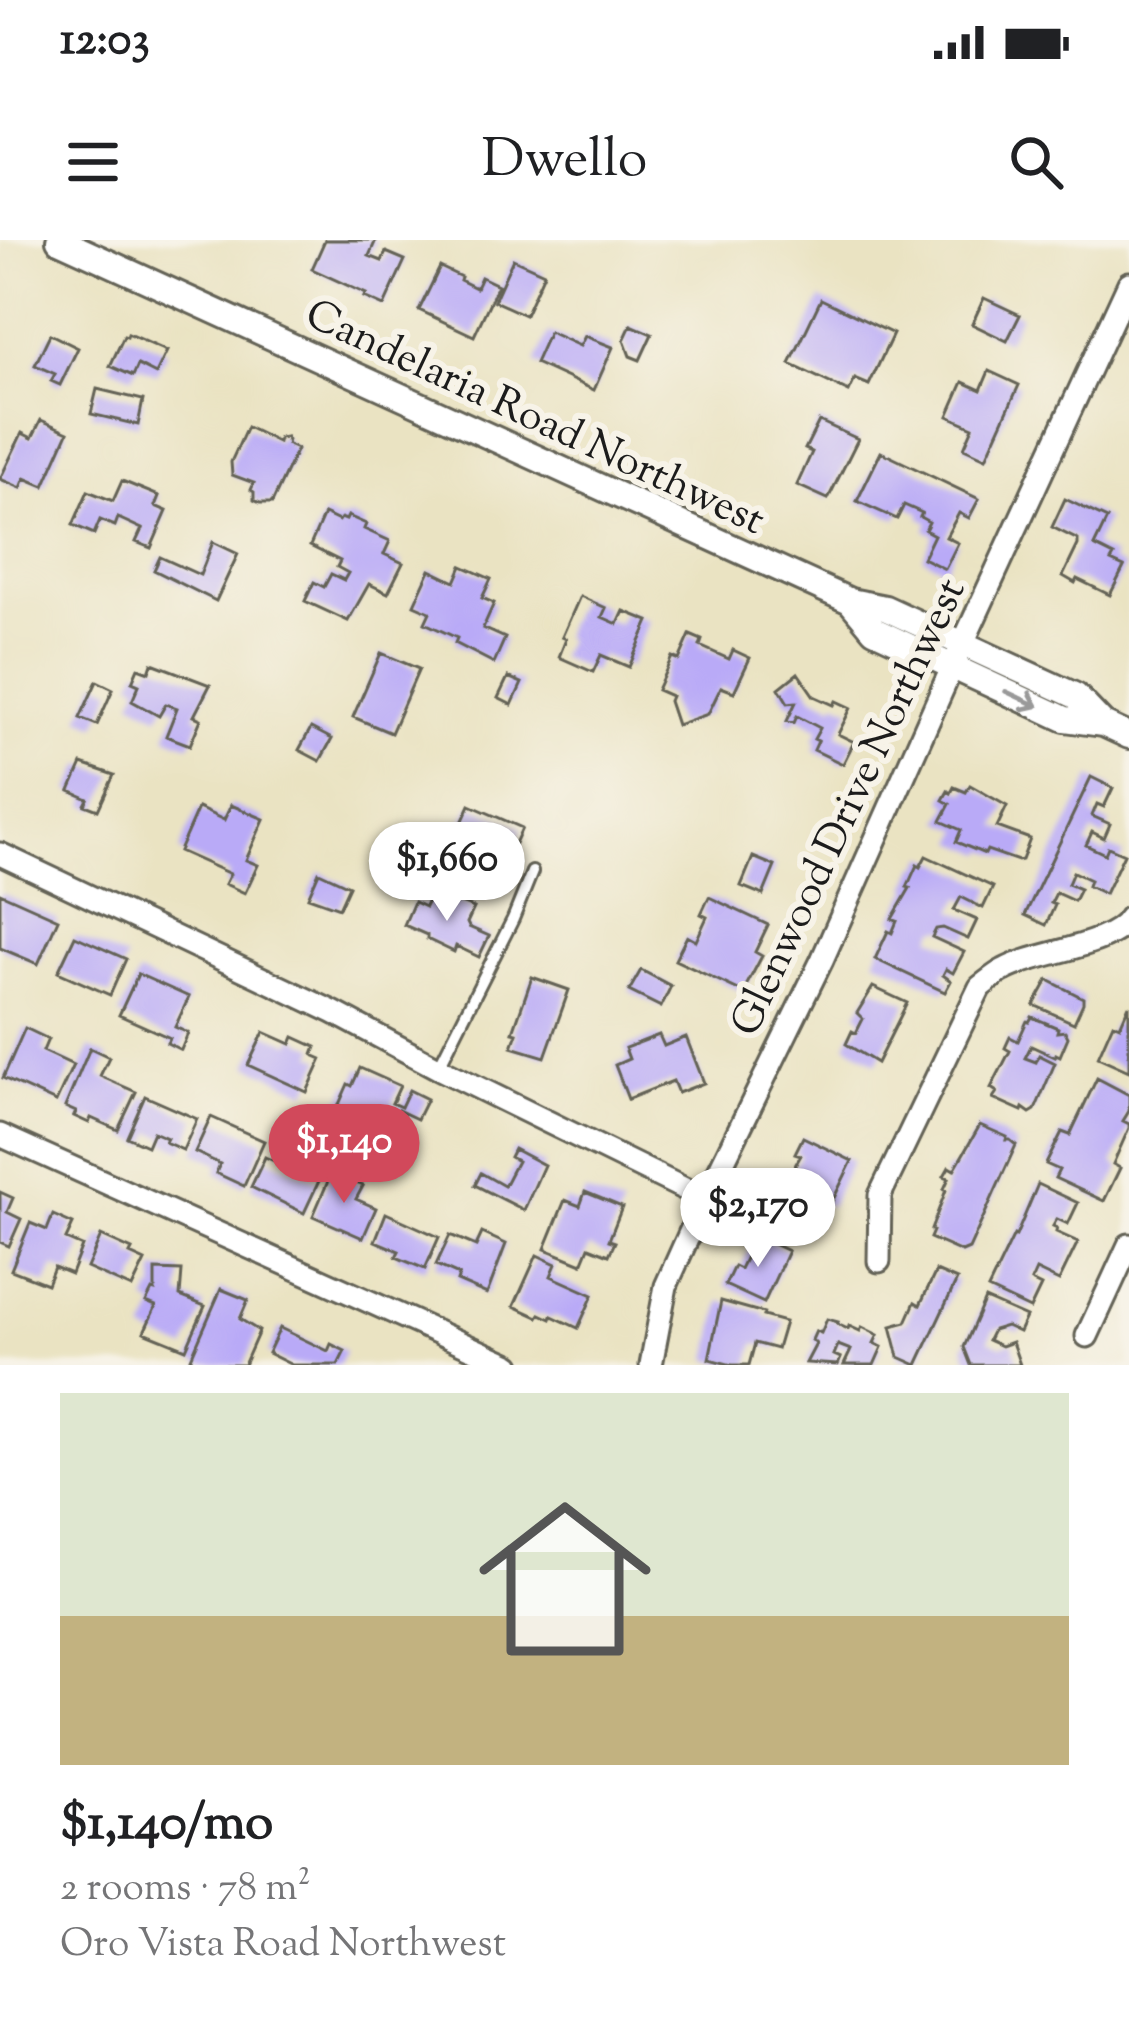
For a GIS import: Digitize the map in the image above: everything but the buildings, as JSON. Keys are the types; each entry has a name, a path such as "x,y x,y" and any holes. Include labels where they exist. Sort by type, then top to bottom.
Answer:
{"street":[{"name":"Candelaria Road Northwest","path":"59,240 850,601 885,608 958,655 1076,696 1103,724 1129,736"},
{"name":"Glenwood Drive Northwest","path":"651,1365 666,1286 822,960 1129,284"},
{"path":"0,854 333,1012 705,1199"},
{"path":"879,1262 880,1195 980,987 1006,968 1106,936 1123,928 1129,918"},
{"path":"0,1135 510,1365"},
{"path":"1087,1336 1129,1245"}],"lane":[{"path":"438,1068 532,872"}]}
